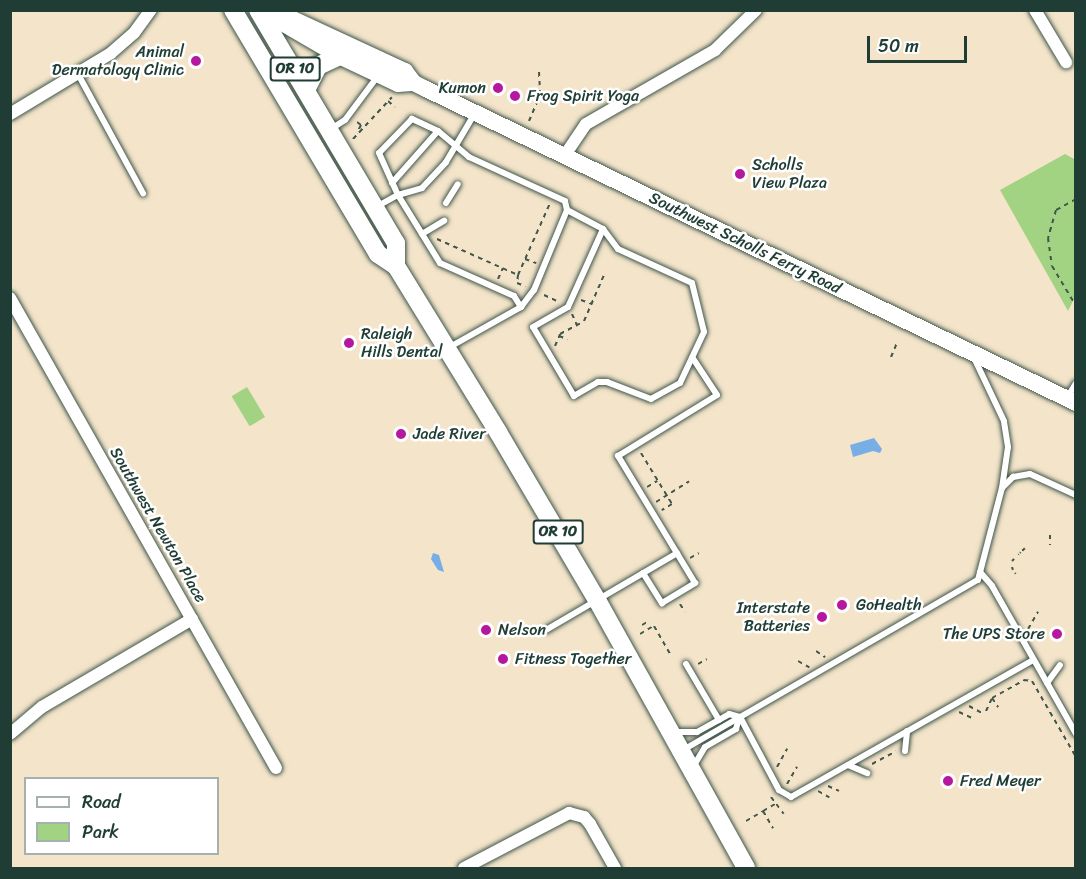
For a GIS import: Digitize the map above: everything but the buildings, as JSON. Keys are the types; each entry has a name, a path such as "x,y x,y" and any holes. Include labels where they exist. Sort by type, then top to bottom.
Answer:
{"main road":[{"name":"OR 10","path":"233,10 378,254 396,266 447,348 597,600 746,868"},
{"name":"OR 10","path":"259,10 307,88 396,243 396,266"},
{"name":"Southwest Scholls Ferry Road","path":"259,10 339,56 378,75 398,84 414,83"},
{"name":"Southwest Scholls Ferry Road","path":"273,10 405,71 414,83 1071,401"},
{"path":"307,88 318,66 339,56"}],"street":[{"path":"10,114 78,74 124,42 151,10"},
{"path":"566,155 586,124 715,50 756,10"},
{"path":"1035,10 1066,62"},
{"name":"Southwest Newton Place","path":"10,298 276,768"},
{"path":"10,734 42,707 192,619"},
{"path":"464,868 560,815 577,814 590,824 615,868"}],"lane":[{"path":"78,74 143,193"},
{"path":"330,129 345,120 368,93 378,75"},
{"path":"375,207 398,195 422,188 457,147 475,112"},
{"path":"447,348 521,307 534,290 567,210 565,201 469,158 438,131 412,119 379,153 398,195 440,263 514,296 521,307"},
{"path":"392,183 438,131"},
{"path":"446,203 458,184"},
{"path":"567,210 603,229 618,249 692,283 704,332 680,383 651,399 607,382 598,382 574,396 533,327 568,307 603,229"},
{"path":"422,234 440,222"},
{"path":"681,751 976,583 1002,488 1008,447 1004,421 987,379 970,352"},
{"path":"643,573 662,603 695,583 618,456 717,395 692,357"},
{"path":"1071,401 1076,383"},
{"path":"1002,488 1012,477 1030,474 1076,495"},
{"path":"546,630 677,553"},
{"path":"980,573 1034,660 1076,734"},
{"path":"671,732 697,732 729,714 740,717 782,794 791,797 1034,660"},
{"path":"686,664 719,720"},
{"path":"1047,683 1059,665"},
{"path":"691,770 705,747 736,729 740,717"},
{"path":"904,752 907,731"},
{"path":"848,765 868,770"}],"path":[{"path":"539,72 540,92"},
{"path":"530,119 540,98"},
{"path":"353,139 388,101 394,107"},
{"path":"355,120 360,125 355,131 358,134"},
{"path":"1076,199 1054,212 1048,249 1052,266 1076,306"},
{"path":"550,203 518,275 517,283 568,307 577,325"},
{"path":"434,238 502,270 518,275"},
{"path":"525,259 538,264"},
{"path":"550,356 559,336 584,321 598,295 604,275"},
{"path":"559,336 567,339"},
{"path":"891,357 897,343"},
{"path":"636,445 672,504 661,511 667,520"},
{"path":"648,506 689,481"},
{"path":"1050,535 1050,545"},
{"path":"684,549 690,558 699,553"},
{"path":"678,601 685,612"},
{"path":"889,611 899,606"},
{"path":"1028,629 1038,612"},
{"path":"642,625 649,621"},
{"path":"640,634 655,625 671,656"},
{"path":"816,651 828,658"},
{"path":"699,666 706,659"},
{"path":"798,661 810,668"},
{"path":"969,706 984,712 992,698 1023,680 1032,681 1076,757"},
{"path":"992,698 998,707"},
{"path":"959,712 972,718"},
{"path":"772,777 787,749"},
{"path":"868,770 896,751"},
{"path":"787,784 797,767"},
{"path":"827,785 839,791"},
{"path":"818,791 829,797"},
{"path":"769,793 784,814"},
{"path":"746,821 775,804"},
{"path":"763,811 773,828"}],"green space":[{"path":"1065,154 1076,160 1075,297 1068,311 1000,190"},
{"path":"247,387 265,417 250,426 232,396"}],"water":[{"path":"874,438 882,449 880,453 873,451 853,457 850,445"},
{"path":"433,553 439,555 444,572 438,570 431,559"}],"place":[{"name":"Animal Dermatology Clinic","path":"196,61"},
{"name":"Kumon","path":"498,88"},
{"name":"Frog Spirit Yoga","path":"515,96"},
{"name":"Scholls View Plaza","path":"740,174"},
{"name":"Raleigh Hills Dental","path":"349,343"},
{"name":"Jade River","path":"401,434"},
{"name":"GoHealth","path":"842,605"},
{"name":"Interstate Batteries","path":"822,617"},
{"name":"Nelson","path":"486,630"},
{"name":"The UPS Store","path":"1057,634"},
{"name":"Fitness Together","path":"503,659"},
{"name":"Fred Meyer","path":"948,781"}]}
